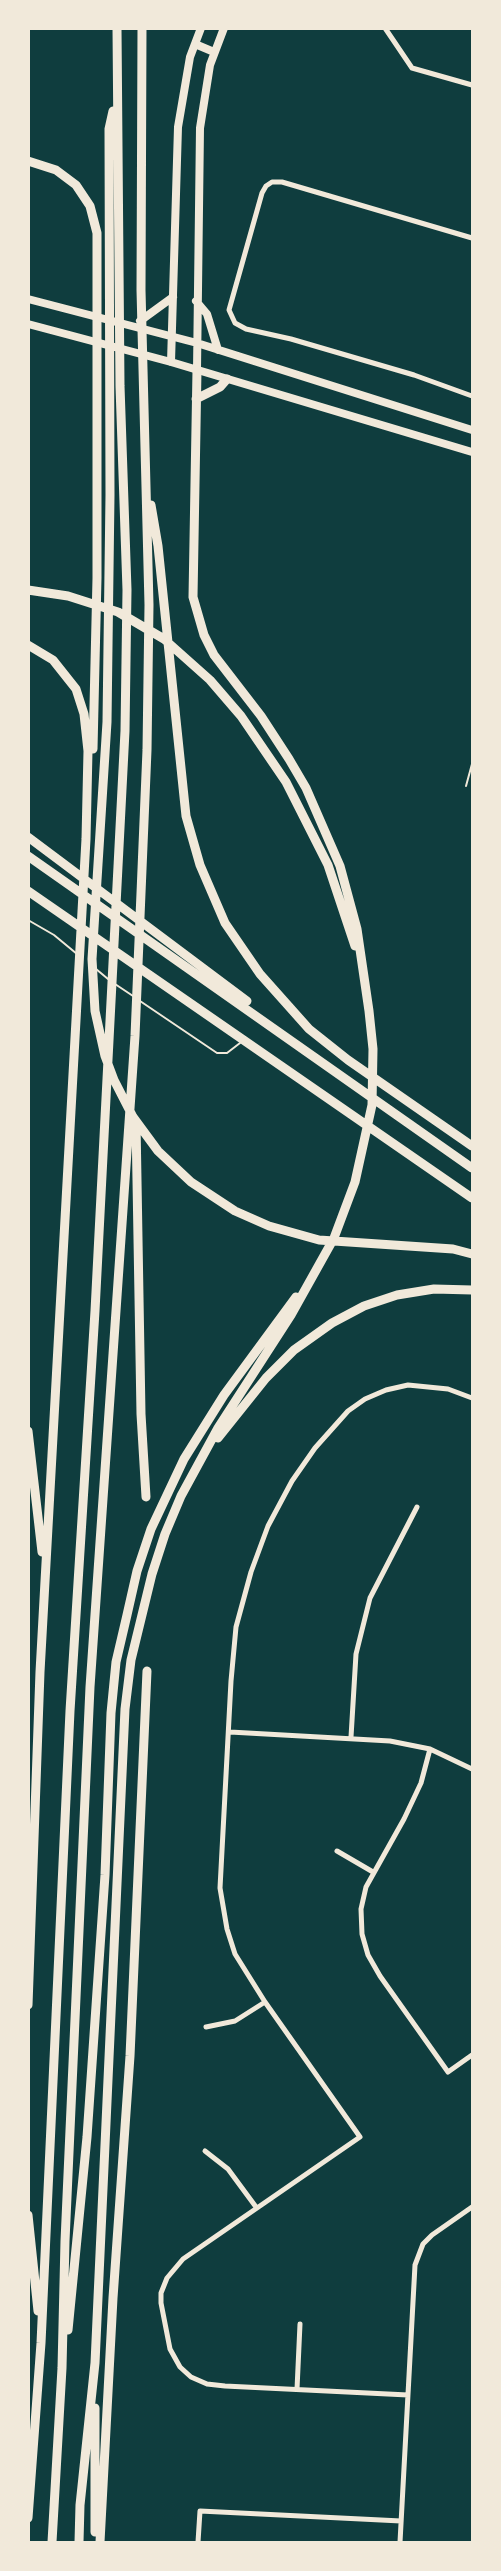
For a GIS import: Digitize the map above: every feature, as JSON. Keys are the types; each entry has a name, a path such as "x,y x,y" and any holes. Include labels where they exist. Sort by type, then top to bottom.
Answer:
{"highway":[{"path":"117,28 114,283 110,384 107,722 92,959 93,995 98,1028 109,1067 123,1098 158,1151 205,1193 235,1211 268,1226 319,1240 453,1249 472,1254"},
{"path":"52,2542 62,2368 65,2241 90,1688 135,1036 142,878 149,660 146,476 142,392 142,28"},
{"path":"28,161 56,170 76,185 90,206 97,233 97,578 94,731 86,838 43,1617 28,2005"},
{"path":"28,2518 41,2343 70,1711 119,863 127,590 114,283"},
{"path":"95,2542 95,2363 125,1709 131,1660 152,1574 173,1515 218,1428 291,1315 316,1271 342,1218 355,1182 371,1112 372,1030 357,929 340,866 323,825 289,759 261,716 214,655 197,613 192,583 197,370"},
{"path":"196,399 220,387 227,379"},
{"path":"146,476 158,546 186,816 208,887 234,939 274,992 320,1038 472,1146"},
{"path":"28,590 79,600 118,612 141,624 190,660 226,697 263,746 286,782 317,839 341,900 365,986"},
{"path":"28,645 46,654 62,669 76,689 81,704 88,751 86,838"},
{"path":"28,837 64,866 179,948 334,1069"},
{"path":"28,856 472,1168"},
{"path":"28,891 472,1198"},
{"path":"135,1036 141,1414 146,1497"},
{"path":"62,2368 71,2311 88,2125 105,1875 111,1713 116,1662 129,1604 151,1529 184,1459 224,1395 316,1271"},
{"path":"200,1462 238,1410 266,1378 294,1350 332,1323 364,1306 397,1295 434,1289 472,1290"},
{"path":"28,1431 42,1549 43,1617"},
{"path":"100,2542 113,2298 130,2056 147,1671"},
{"path":"28,2215 41,2343"},
{"path":"79,2542 80,2505 95,2363"}],"main road":[{"path":"171,362 178,127 182,91 201,28"},
{"path":"197,370 196,300 200,128 204,95 214,52 224,28"},
{"path":"195,44 214,52"},
{"path":"136,326 143,317 156,312 173,297"},
{"path":"28,299 197,343 472,430"},
{"path":"196,300 207,314 218,350"},
{"path":"28,324 171,362 472,451"}],"street":[{"path":"385,28 412,68 472,85"},
{"path":"472,238 282,182 269,183 262,194 229,306 233,321 246,329 291,339 414,375 472,396"},
{"path":"408,2395 225,2386 191,2377 180,2367 170,2349 161,2293 171,2273 183,2259 360,2137 264,2002 235,1954 227,1929 220,1888 231,1681 236,1626 243,1594 262,1541 279,1503 315,1448 348,1411 365,1399 386,1390 408,1385 448,1389 472,1398"},
{"path":"351,1737 356,1654 370,1598 417,1507"},
{"path":"230,1732 351,1737 390,1741 430,1749 472,1769"},
{"path":"430,1749 421,1783 404,1819 366,1887 361,1909 362,1934 368,1955 380,1976 448,2072 472,2055"},
{"path":"337,1851 373,1872"},
{"path":"206,2027 235,2021 264,2002"},
{"path":"205,2151 228,2169 256,2207"},
{"path":"400,2542 415,2265 423,2244 472,2207"},
{"path":"297,2388 300,2324"},
{"path":"198,2542 200,2511 401,2521"}],"lane":[{"path":"466,786 472,764"},
{"path":"28,920 54,935 103,975 217,1053 227,1053 242,1041"}]}
